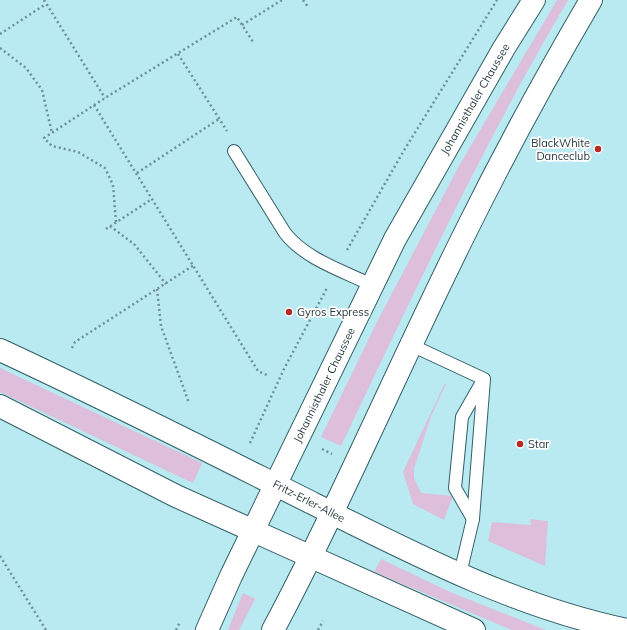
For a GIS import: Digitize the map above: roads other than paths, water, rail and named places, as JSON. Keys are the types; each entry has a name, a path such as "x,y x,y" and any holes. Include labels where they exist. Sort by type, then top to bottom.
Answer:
{"main road":[{"name":"Johannisthaler Chaussee","path":"207,630 275,485 398,232 504,48 534,0"},
{"path":"272,630 496,172 549,71 591,0"},
{"name":"Fritz-Erler-Allee","path":"0,350 122,408 275,485 460,574 553,612 627,630"},
{"path":"0,406 176,496 474,630"}],"lane":[{"path":"234,151 293,244 372,285"},
{"path":"411,345 484,379"},
{"path":"460,574 473,519 484,379"},
{"path":"473,519 455,488 462,417 484,379"}],"place":[{"name":"BlackWhite Danceclub","path":"598,149"},
{"name":"Gyros Express","path":"289,312"},
{"name":"Star","path":"520,444"}]}
